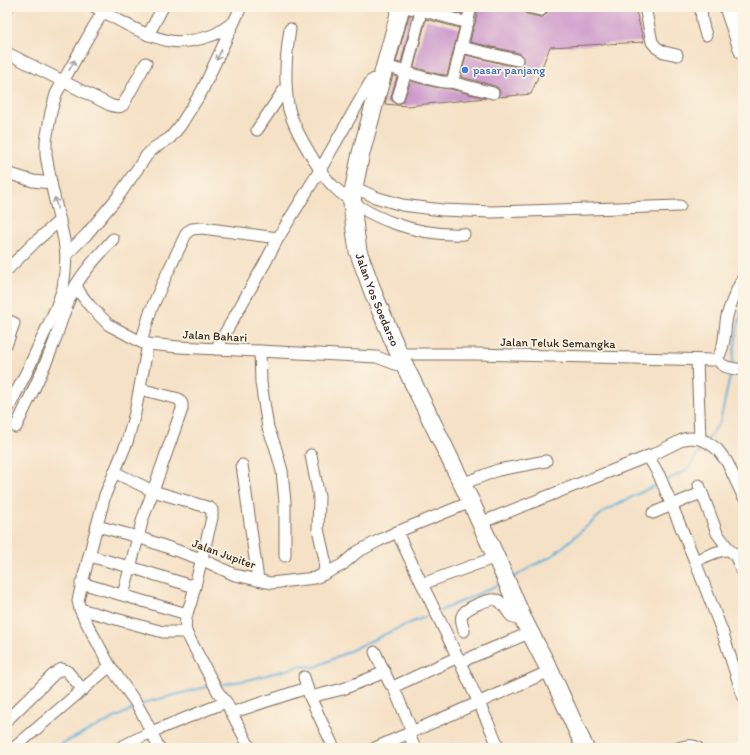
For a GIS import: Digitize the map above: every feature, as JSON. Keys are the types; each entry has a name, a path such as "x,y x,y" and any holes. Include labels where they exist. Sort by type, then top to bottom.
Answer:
{"highway":[{"name":"Jalan Yos Soedarso","path":"401,7 361,153 353,194 354,230 358,251 374,295 400,357 471,502 526,626 550,671 586,748"},
{"path":"728,7 743,51"}],"street":[{"path":"148,34 163,7"},
{"path":"66,255 86,235 117,198 147,155 154,148 170,138 191,111 202,91 241,7"},
{"path":"405,7 422,8 468,23"},
{"path":"451,82 462,47 471,7"},
{"path":"528,7 541,10"},
{"path":"645,7 652,42 657,48 664,52 678,55"},
{"path":"702,7 702,22 706,35"},
{"path":"398,97 406,72 422,8"},
{"path":"7,412 56,308 63,288 66,255 46,155 46,141 56,94 101,9 120,22 148,34 171,41 193,40 212,36 234,22"},
{"path":"290,29 286,80 288,105 293,121 303,142 320,170 332,185 353,194 402,205 442,210 492,212 680,206"},
{"path":"462,47 517,60"},
{"path":"7,53 115,107 121,107 123,105 146,63"},
{"path":"216,349 278,238 320,170 371,81 378,78 383,73 406,72 442,82 451,82 493,93"},
{"path":"257,130 286,86"},
{"path":"7,173 33,181 51,183"},
{"path":"353,194 368,211 408,228 442,234 464,234"},
{"path":"7,270 60,220"},
{"path":"159,748 136,703 110,666 84,618 78,601 81,584 105,495 127,442 135,413 151,310 186,232 192,228 202,228 278,238"},
{"path":"16,427 54,343 61,320 76,286 87,269 113,239"},
{"path":"720,363 720,355 723,347 727,318 731,303 743,278"},
{"name":"Jalan Bahari","path":"76,286 90,306 109,325 145,343 179,347 400,357"},
{"path":"7,320 14,323 7,343"},
{"path":"260,351 261,383 268,428 282,471 286,502 285,556"},
{"name":"Jalan Teluk Semangka","path":"400,357 477,354 712,360 731,368 743,370"},
{"name":"Jalan Bahari","path":"377,357 400,357"},
{"path":"697,360 700,439"},
{"path":"123,595 143,518 182,410 182,404 179,400 140,388"},
{"path":"480,523 648,456 684,439 690,438 700,439 717,449 727,462 743,496"},
{"path":"311,455 319,497 318,529 325,560 324,574"},
{"path":"648,456 659,475 695,561 722,631 742,691"},
{"path":"462,484 498,470 546,461"},
{"path":"242,465 258,580"},
{"path":"114,472 153,491 210,508 212,510 212,518 202,559 191,602 186,614 185,627 186,632 211,680 226,702 250,748"},
{"path":"653,513 672,505 700,489 717,533 733,553 743,574"},
{"name":"Jalan Jupiter","path":"97,526 138,537 202,559 235,575 271,583 288,582 315,578 342,564 357,552 397,532 471,502"},
{"path":"397,532 480,703 499,748"},
{"path":"695,561 722,551 730,551"},
{"path":"89,556 195,587"},
{"path":"422,584 496,557"},
{"path":"81,584 186,614"},
{"path":"393,686 459,659 526,626 510,615 503,604 498,600 491,600 474,605 463,613 461,618 464,631"},
{"path":"80,609 163,632 186,632"},
{"path":"375,652 390,684 393,686 415,748"},
{"path":"14,748 110,666"},
{"path":"7,720 53,675 62,669 67,671 82,690"},
{"path":"375,748 550,671"},
{"path":"231,713 307,687 343,689 385,672"},
{"path":"307,687 334,748"},
{"path":"119,748 151,732 226,702"},
{"path":"678,748 688,746 695,746 698,748"}],"building":[{"path":"436,7 464,7 462,14"},
{"path":"478,7 521,7 523,12 526,14 543,17 548,11 547,7 635,7 644,42 550,47 531,94 498,97 500,91 495,86 461,77 466,55 516,67 522,65 524,58 519,53 470,42"},
{"path":"409,15 413,16 401,63 396,62"},
{"path":"426,19 459,28 447,75 437,74 414,67"},
{"path":"393,75 397,77 391,98 396,104 400,104 404,99 411,81 486,98 407,106 385,104"}],"waterway":[{"path":"732,364 743,306"},
{"path":"708,439 720,422 731,372"},
{"path":"665,481 686,471 704,445"},
{"path":"513,578 552,556 606,510 658,484"},
{"path":"440,611 500,584"},
{"path":"218,685 248,680 301,666 316,667 396,629 432,614"},
{"path":"141,705 147,702 210,686"},
{"path":"53,748 135,708"}],"place":[{"name":"pasar panjang","path":"465,70"}]}
